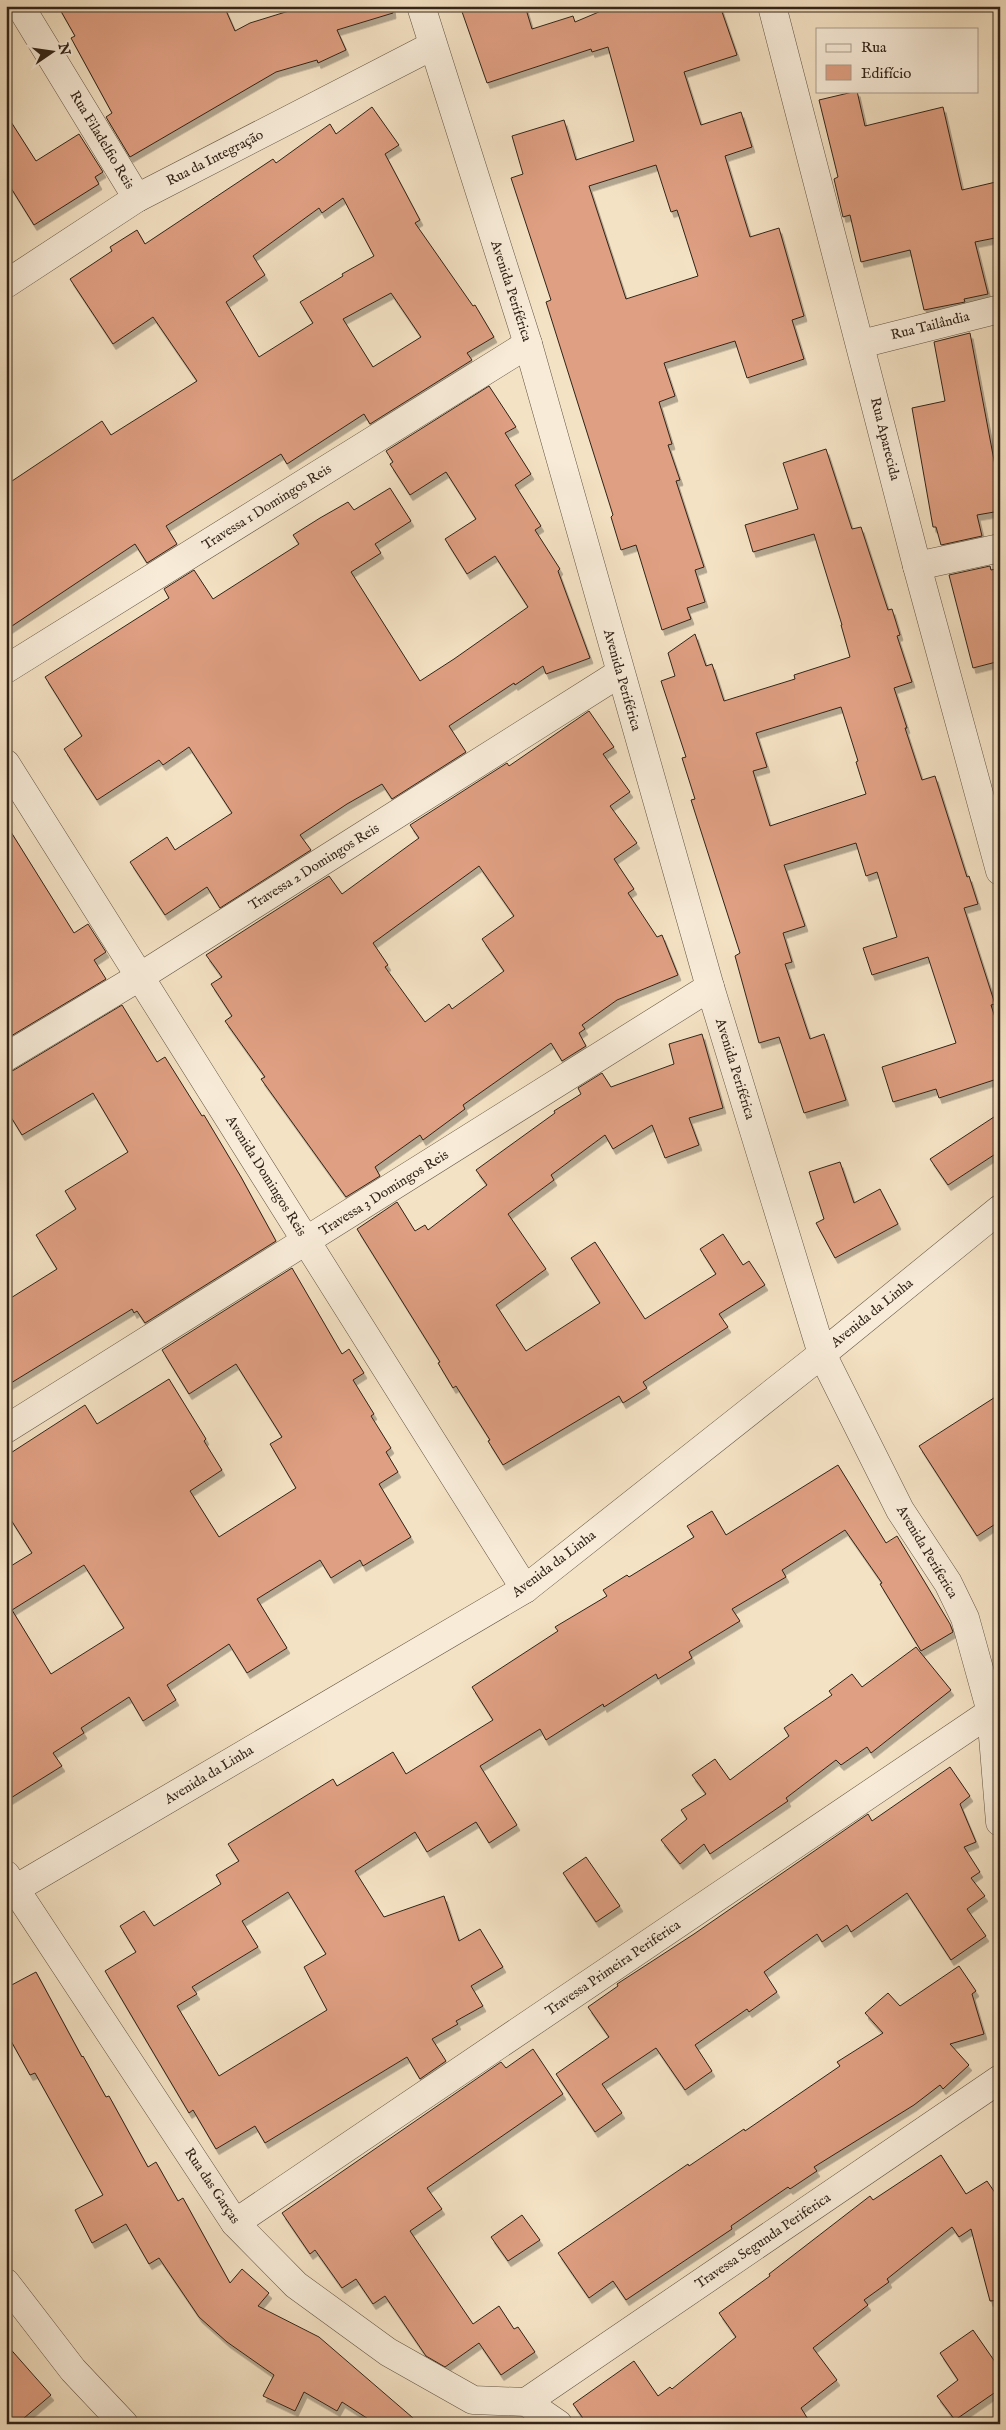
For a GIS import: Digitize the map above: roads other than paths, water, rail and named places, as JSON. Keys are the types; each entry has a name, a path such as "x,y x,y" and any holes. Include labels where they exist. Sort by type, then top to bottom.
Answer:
{"street":[{"name":"Rua Filadelfio Reis","path":"20,6 137,198"},
{"name":"Avenida Periférica","path":"421,6 432,46 528,344 710,987 822,1354"},
{"name":"Rua Aparecida","path":"772,6 917,566 989,796 1000,871"},
{"name":"Rua da Integração","path":"6,284 137,198 432,46"},
{"name":"Rua Tailândia","path":"860,344 1000,309"},
{"name":"Travessa 1 Domingos Reis","path":"6,669 528,344"},
{"path":"917,566 1000,548"},
{"name":"Travessa 2 Domingos Reis","path":"6,1057 141,976 620,673"},
{"name":"Avenida Domingos Reis","path":"6,764 525,1589"},
{"name":"Travessa 3 Domingos Reis","path":"6,1429 710,987"},
{"name":"Avenida da Linha","path":"11,1882 525,1589 822,1354 1000,1209"},
{"name":"Avenida Periferica","path":"822,1354 900,1510 948,1582 965,1618 991,1712 1000,1822"},
{"name":"Travessa Primeira Periferica","path":"235,2223 991,1712"},
{"name":"Rua das Garças","path":"11,1882 235,2223 296,2285 388,2352 473,2400 526,2402"},
{"name":"Travessa Segunda Periferica","path":"526,2402 1000,2079"},
{"path":"6,2283 73,2370 124,2424"},
{"path":"526,2402 558,2424"}]}
